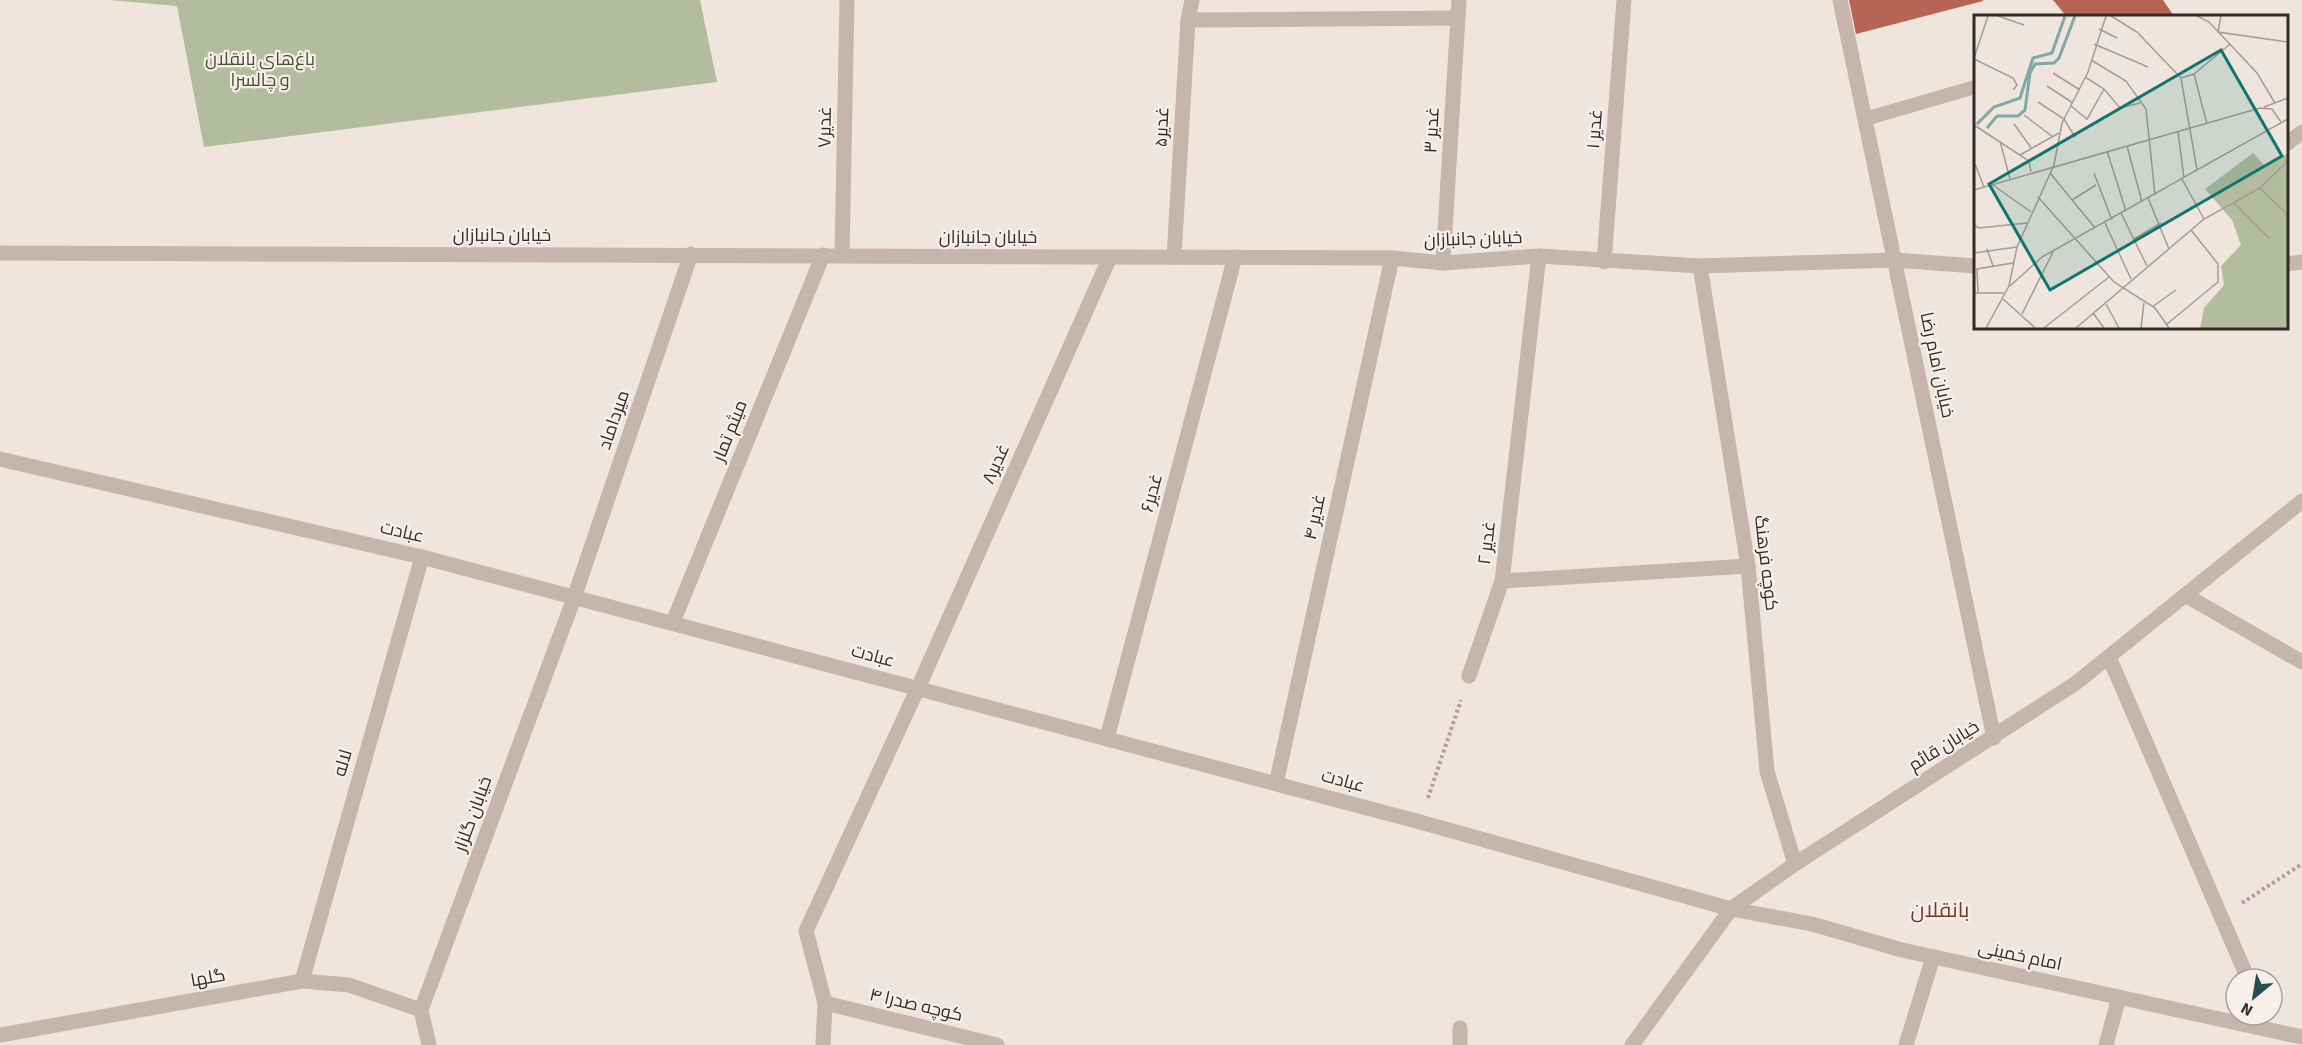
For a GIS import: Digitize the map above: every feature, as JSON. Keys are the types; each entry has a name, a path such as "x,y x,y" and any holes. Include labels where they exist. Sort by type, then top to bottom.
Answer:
{"street":[{"name":"غدیر۷","path":"842,255 848,0"},
{"name":"غدیر۵","path":"1174,257 1188,20 1192,0"},
{"name":"غدیر ۳","path":"1443,263 1459,0"},
{"name":"غدیر ۱","path":"1604,262 1624,0"},
{"name":"خیابان امام رضا","path":"1840,0 1994,738"},
{"path":"1188,20 1458,18"},
{"path":"2287,143 2302,132"},
{"name":"خیابان جانبازان","path":"0,253 1392,258 1443,263 1539,256 1604,262 1700,266 1895,260 1974,266"},
{"name":"میرداماد","path":"574,598 691,255"},
{"name":"میثم تمار","path":"673,622 823,255"},
{"name":"غدیر ۲","path":"1469,676 1502,581 1539,256"},
{"name":"غدیر۸","path":"823,1045 825,1003 806,931 918,688 1110,257"},
{"name":"غدیر۶","path":"1107,738 1235,257"},
{"name":"غدیر ۴","path":"1276,784 1392,258"},
{"path":"2287,264 2302,262"},
{"name":"کوچه فرهنگ","path":"1700,266 1748,566 1767,771 1795,864"},
{"name":"عبادت","path":"0,459 422,557 673,622 1420,822 1731,909"},
{"name":"خیابان قائم","path":"1632,1045 1731,909 1795,864 1994,738 2076,683 2302,501"},
{"name":"لاله","path":"302,981 422,557"},
{"path":"1502,581 1748,566"},
{"path":"2185,595 2302,662"},
{"name":"خیابان گلزار","path":"421,1010 574,598"},
{"path":"2109,657 2243,967"},
{"name":"امام خمینی","path":"1731,909 1812,924 1933,957 2119,997 2224,1015"},
{"path":"1906,1045 1933,957"},
{"name":"گلها","path":"0,1035 302,981 349,985 421,1010"},
{"path":"2106,1045 2119,997"},
{"name":"کوچه صدرا ۴","path":"825,1003 998,1045"},
{"path":"421,1010 429,1045"},
{"name":"امام خمینی","path":"2280,1027 2302,1036"},
{"path":"1460,1028 1460,1045"}],"lane":[{"path":"1865,119 1974,87"}],"path":[{"path":"1420,822 1469,676"},
{"path":"2221,916 2302,864"}],"green space":[{"name":"باغ‌های بانقلان و چالسرا","path":"109,0 700,0 717,82 204,147 177,6"}],"building":[{"path":"1849,0 1983,0 1983,1 1856,34"},
{"path":"2053,0 2163,0 2173,15 2065,15"}],"district":[{"name":"بانقلان","path":"1940,910"}]}
